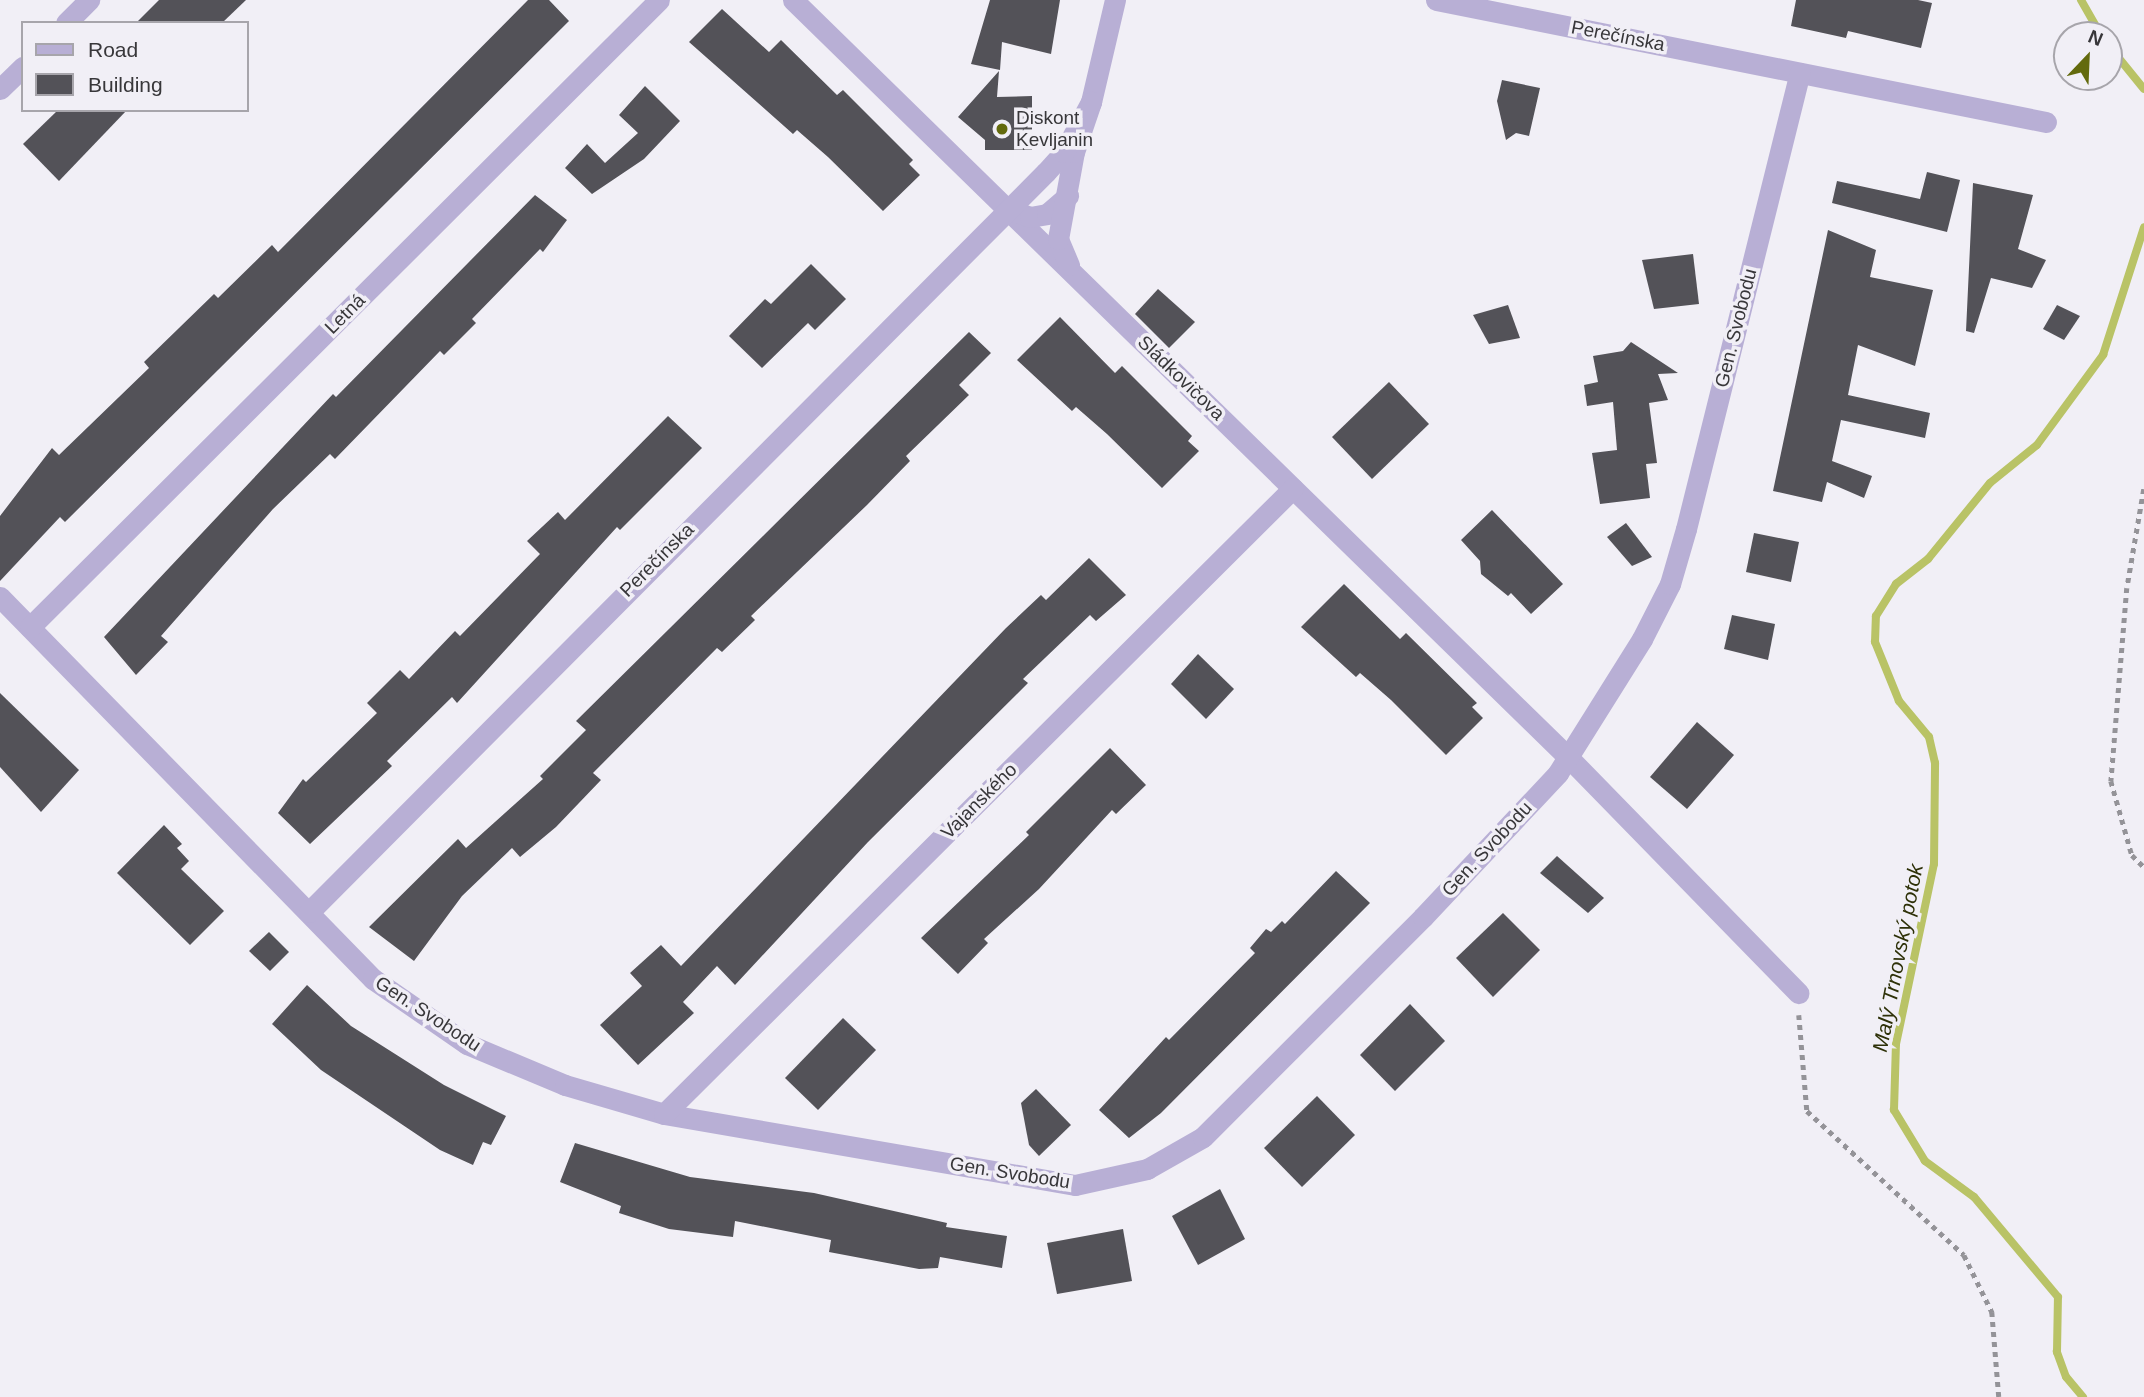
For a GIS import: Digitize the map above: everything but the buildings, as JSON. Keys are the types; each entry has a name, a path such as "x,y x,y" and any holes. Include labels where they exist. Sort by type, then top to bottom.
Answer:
{"street":[{"path":"68,21 89,0"},
{"name":"Letná","path":"30,628 659,0"},
{"name":"Sládkovičova","path":"793,0 1568,757 1798,993"},
{"name":"Perečínska","path":"1073,273 1058,239 1074,152 1091,102 1115,0"},
{"name":"Perečínska","path":"1436,0 2046,122"},
{"path":"0,89 21,68"},
{"name":"Gen. Svobodu","path":"0,597 373,979 467,1044 565,1085 664,1114 1075,1185 1147,1169 1203,1137 1264,1078 1423,917 1568,757 1670,584 1800,73"},
{"name":"Perečínska","path":"1073,273 1071,223 1084,166 1091,102"},
{"name":"Perečínska","path":"309,912 1064,152 1091,102"},
{"name":"Perečínska","path":"1064,202 1084,166"},
{"path":"981,184 1011,194 1027,188"},
{"path":"1006,208 1030,217 1047,214 1064,202"},
{"name":"Vajanského","path":"664,1114 1293,488"}],"path":[{"path":"2144,489 2127,588 2111,781 2132,855 2144,867"},
{"path":"1798,993 1800,1059 1807,1111 1964,1255 1992,1312 1999,1397"}],"waterway":[{"name":"Malý Trnovský potok","path":"2081,0 2093,21"},
{"name":"Malý Trnovský potok","path":"2123,63 2144,89"},
{"name":"Malý Trnovský potok","path":"2083,1397 2066,1377 2057,1352 2058,1297 1974,1197 1925,1161 1894,1110 1896,1044 1934,864 1935,763 1929,737 1899,701 1875,642 1876,616 1896,584 1928,559 1990,483 2037,445 2103,355 2144,227"}],"place":[{"name":"Diskont Kevljanin","path":"1002,129"}]}
